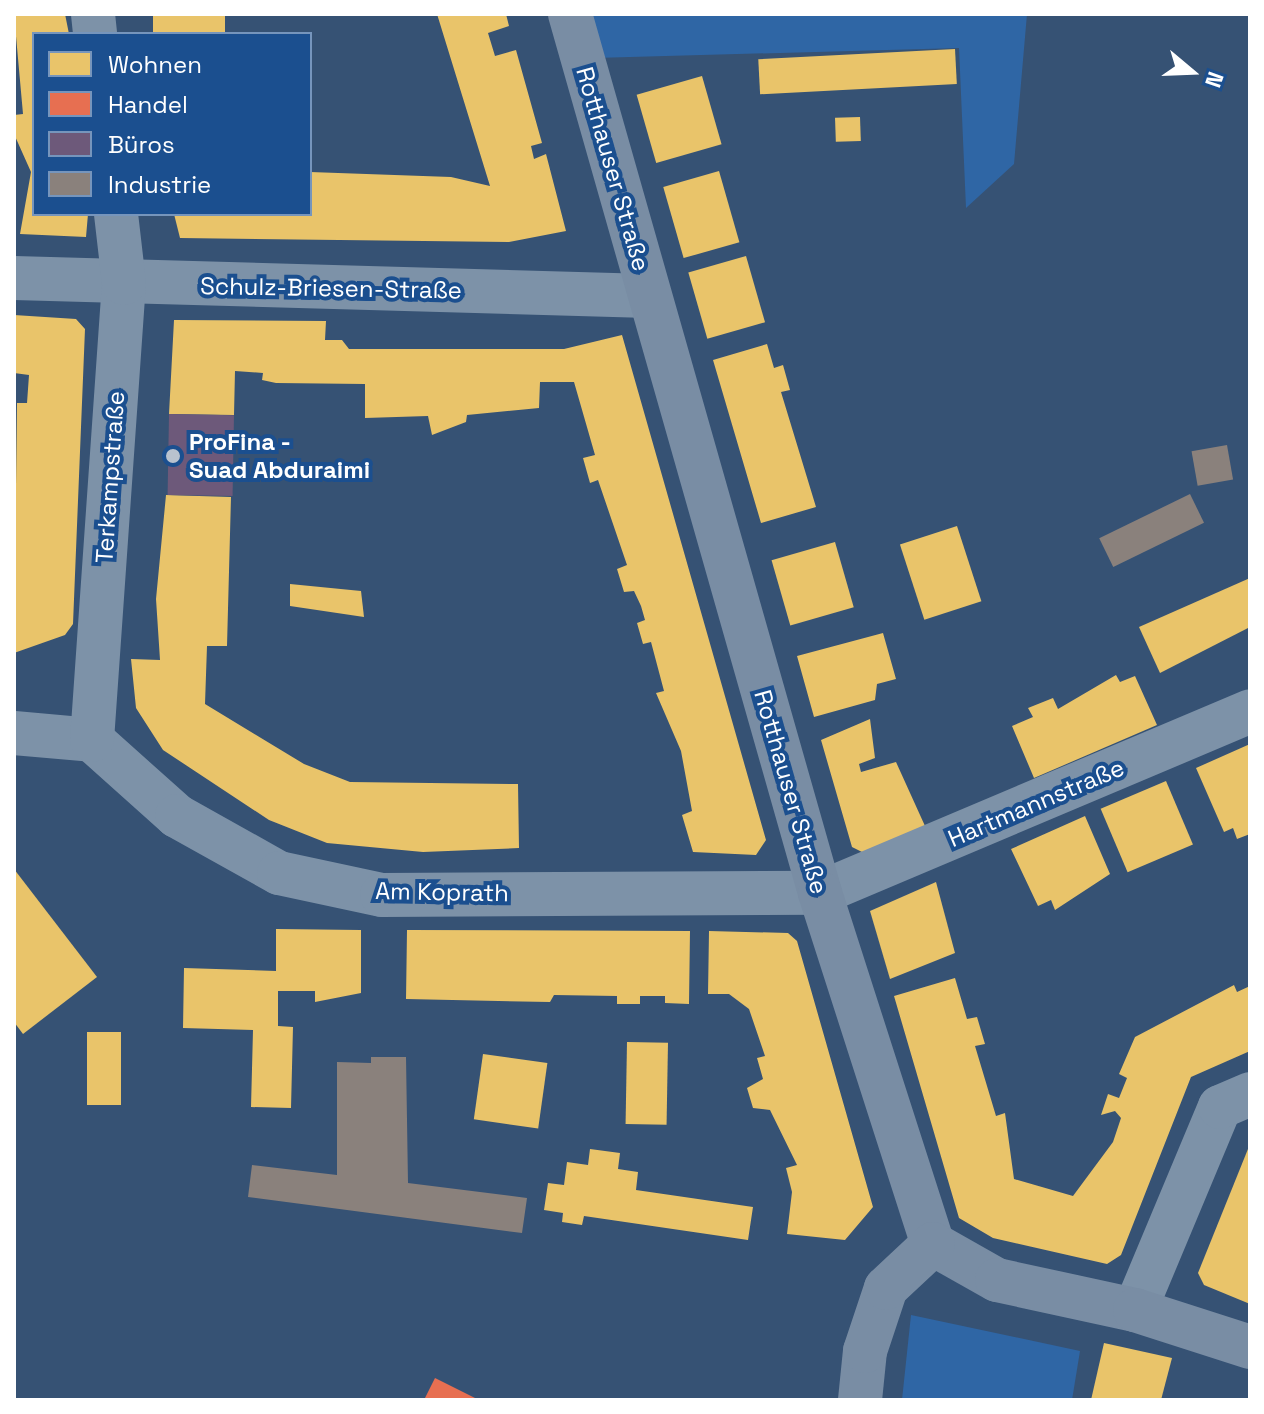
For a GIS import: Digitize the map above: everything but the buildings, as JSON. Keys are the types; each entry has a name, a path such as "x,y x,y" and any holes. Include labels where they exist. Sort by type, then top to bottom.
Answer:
{"main road":[{"name":"Rotthauser Straße","path":"570,14 820,893 933,1244"},
{"path":"860,1400 865,1351 886,1288 933,1244 997,1280 1135,1310 1250,1347"}],"street":[{"name":"Terkampstraße","path":"92,740 124,283 116,216"},
{"name":"Schulz-Briesen-Straße","path":"14,278 649,296"},
{"name":"Hartmannstraße","path":"820,893 1250,711"},
{"path":"14,733 92,740"},
{"name":"Am Koprath","path":"92,740 177,816 239,851 279,873 368,892 820,893"},
{"path":"1135,1310 1220,1107 1250,1094"}],"shaded area":[{"path":"582,14 1027,14 1014,164 966,208 959,48 594,58"},
{"path":"911,1315 1080,1351 1072,1400 902,1400"}],"place":[{"name":"ProFina - Suad Abduraimi","path":"173,456"}]}
